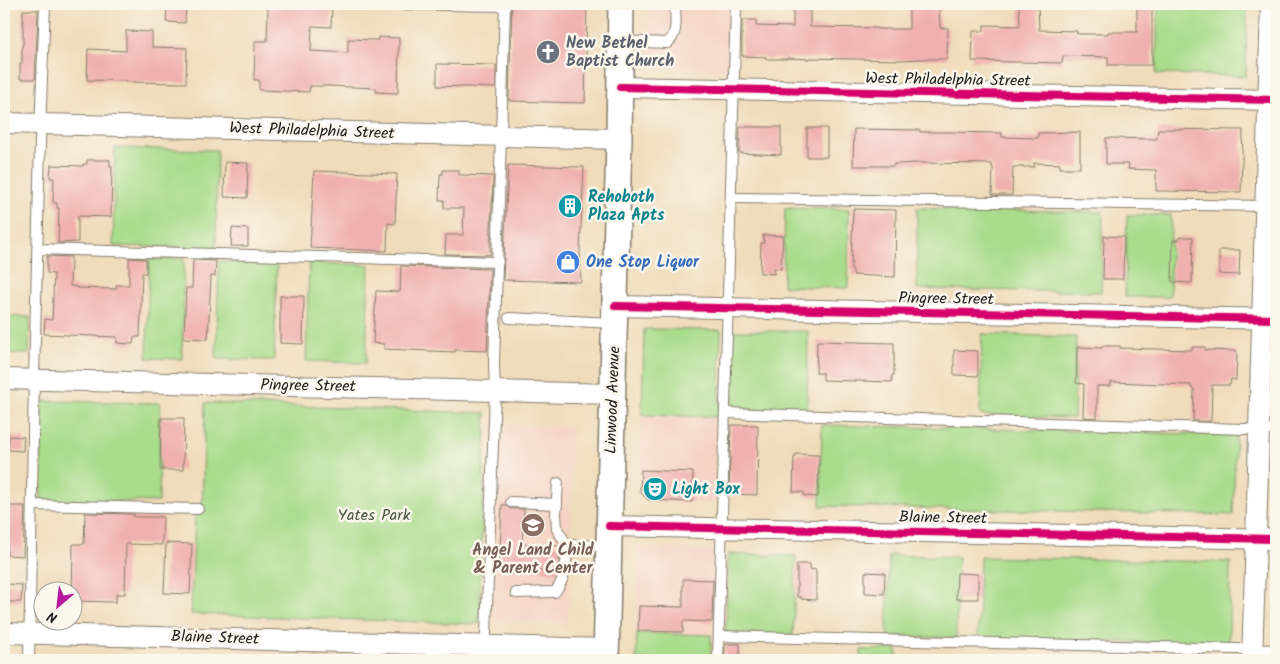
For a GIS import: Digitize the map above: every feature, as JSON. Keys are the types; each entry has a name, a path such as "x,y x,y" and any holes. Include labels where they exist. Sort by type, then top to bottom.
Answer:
{"street":[{"name":"Linwood Avenue","path":"606,655 620,140 621,4"},
{"path":"1252,655 1256,538 1268,430 1269,318 1266,206 1273,100 1271,4"},
{"name":"West Philadelphia Street","path":"620,87 1273,100"},
{"name":"West Philadelphia Street","path":"4,123 620,140"},
{"name":"Pingree Street","path":"615,315 728,308 1269,318"},
{"name":"Pingree Street","path":"4,379 613,394"},
{"name":"Blaine Street","path":"609,536 722,528 1276,539"},
{"name":"Blaine Street","path":"4,633 485,653 606,655"}],"lane":[{"path":"29,660 34,379 46,4"},
{"path":"393,4 505,5 494,365 495,391 485,653"},
{"path":"621,42 667,43 672,40 675,4"},
{"path":"718,660 736,4"},
{"path":"731,198 1266,206"},
{"path":"38,249 498,262"},
{"path":"509,318 615,315"},
{"path":"725,413 1268,430"},
{"path":"516,593 555,592 560,586 566,570 567,545 557,529 558,483"},
{"path":"511,502 557,504"},
{"path":"32,505 198,509"},
{"path":"567,545 609,536"},
{"path":"719,636 1252,655 1276,650"}],"shaded area":[{"path":"650,4 731,4 731,69 649,68"},
{"path":"642,415 719,417 717,503 640,500"},
{"name":"Angel Land Child & Parent Center","path":"500,424 572,427 568,623 492,622"},
{"path":"639,547 713,550 711,635 637,633"}],"green space":[{"path":"1158,4 1247,4 1246,76 1156,74"},
{"path":"115,148 217,150 216,248 113,246"},
{"path":"785,208 849,209 848,288 783,286"},
{"path":"917,208 1103,212 1101,292 917,289"},
{"path":"1127,215 1171,215 1170,297 1125,297"},
{"path":"149,259 184,259 182,359 147,358"},
{"path":"219,261 277,262 274,360 216,359"},
{"path":"309,263 369,265 366,363 306,361"},
{"path":"4,316 30,317 29,354 4,353"},
{"path":"644,329 721,330 719,417 642,415"},
{"path":"733,331 808,331 807,410 732,409"},
{"path":"982,334 1076,337 1074,418 980,415"},
{"path":"42,401 160,403 159,502 41,500"},
{"name":"Yates Park","path":"205,403 486,413 479,624 191,614 195,514 202,514"},
{"path":"822,425 1236,435 1233,515 820,506"},
{"path":"728,554 796,556 793,635 726,633"},
{"path":"889,555 958,557 956,638 887,636"},
{"path":"980,557 1230,562 1229,644 978,639"},
{"path":"637,633 711,635 711,660 636,660"},
{"path":"897,649 897,660 861,660 861,650"}],"building":[{"name":"New Bethel Baptist Church","path":"512,4 587,4 585,103 509,101"},
{"path":"793,4 810,4 810,27 909,29 909,4 939,4 940,28 948,28 947,59 766,59 766,57 742,56 742,20 756,20 756,26 793,27"},
{"path":"1019,4 1038,4 1039,30 1077,31 1077,34 1108,34 1108,32 1137,32 1137,4 1152,4 1152,65 1108,65 1108,57 1063,56 1062,63 972,61 973,31 984,31 984,25 1020,26"},
{"path":"167,6 186,7 185,23 166,22"},
{"path":"268,7 332,8 331,27 312,26 311,51 348,53 348,39 378,40 378,37 399,38 398,93 376,92 376,88 329,86 310,86 309,92 259,90 259,80 254,80 255,41 267,41"},
{"path":"23,10 38,10 35,79 20,79 23,45"},
{"path":"126,31 152,32 152,47 187,48 186,83 87,80 88,49 126,51"},
{"path":"437,64 496,65 496,88 437,86"},
{"path":"740,127 781,127 781,155 739,153"},
{"path":"807,128 827,128 827,157 807,157"},
{"path":"854,129 1002,133 1002,137 1038,138 1038,133 1080,132 1080,168 1060,168 1060,164 1034,163 1034,167 1013,167 1012,195 992,195 992,164 920,163 894,164 894,166 853,166"},
{"path":"1158,129 1243,130 1241,192 1156,191 1156,170 1128,169 1129,164 1106,164 1106,138 1157,139"},
{"path":"87,160 110,160 110,166 112,166 111,217 78,216 78,242 58,243 59,208 57,208 57,203 53,203 54,178 50,178 51,165 83,166 83,164 87,164"},
{"path":"225,162 248,163 247,198 224,197"},
{"path":"508,165 584,167 580,250 581,282 503,280"},
{"path":"443,170 459,170 459,175 493,176 490,255 445,254 446,235 463,235 464,208 444,208 444,200 439,200 440,174 443,174"},
{"path":"314,171 397,174 395,224 388,223 387,251 310,248"},
{"path":"853,209 896,210 895,277 853,275 853,270 851,270"},
{"path":"232,228 248,229 248,246 231,246"},
{"path":"763,235 783,236 781,269 774,268 774,274 760,273 761,243 764,243"},
{"path":"1104,236 1124,237 1123,279 1103,279"},
{"path":"1179,237 1193,237 1192,283 1172,282 1173,240 1179,240"},
{"path":"1219,250 1240,250 1239,275 1219,274"},
{"path":"47,256 71,257 70,286 77,288 116,289 116,285 129,285 129,258 146,259 146,273 142,273 140,337 134,337 133,344 117,343 117,337 44,334 45,319 52,320 54,274 47,273"},
{"path":"193,260 216,261 215,276 211,276 208,339 184,338 186,288 192,288"},
{"path":"401,266 490,269 487,351 455,350 455,352 384,349 384,344 373,343 376,291 400,292"},
{"path":"280,296 304,296 303,344 280,343"},
{"path":"817,341 894,343 894,375 892,375 892,382 823,380 823,373 816,373"},
{"path":"1102,346 1192,350 1192,347 1205,347 1205,350 1237,351 1236,380 1231,379 1230,385 1212,385 1211,421 1193,421 1194,389 1191,388 1191,385 1111,382 1111,386 1097,386 1097,418 1083,417 1084,384 1076,383 1077,347 1102,348"},
{"path":"954,350 978,351 978,376 954,375"},
{"path":"161,418 184,418 183,470 160,470"},
{"path":"731,425 758,425 757,495 729,494"},
{"path":"9,436 24,437 23,451 8,450"},
{"path":"796,454 819,455 818,497 804,496 804,492 793,492 794,457 796,457"},
{"path":"641,470 693,472 692,502 648,500 640,492"},
{"path":"502,505 510,509 524,509 522,544 560,546 558,572 499,569"},
{"path":"8,506 25,506 23,556 7,555 7,539 9,539"},
{"path":"85,513 134,514 134,517 163,517 162,545 126,544 125,594 116,594 116,602 82,601 82,582 72,582 73,544 84,544"},
{"path":"166,543 192,544 190,594 164,593"},
{"path":"797,564 810,564 810,569 816,570 816,600 797,597"},
{"path":"865,572 885,573 884,594 865,593"},
{"path":"957,573 978,574 978,599 956,599"},
{"path":"683,579 713,580 712,622 683,621 683,632 638,631 639,606 683,607"},
{"path":"6,584 22,585 21,602 5,602"},
{"path":"725,644 740,644 740,660 725,660"}],"cycle path":[{"path":"620,87 1276,100"},
{"path":"615,306 1276,319"},
{"path":"609,526 1276,539"}],"place":[{"name":"New Bethel Baptist Church","path":"548,52"},
{"name":"Rehoboth Plaza Apts","path":"570,206"},
{"name":"One Stop Liquor","path":"568,262"},
{"name":"Light Box","path":"655,489"},
{"name":"Angel Land Child & Parent Center","path":"533,525"}]}
